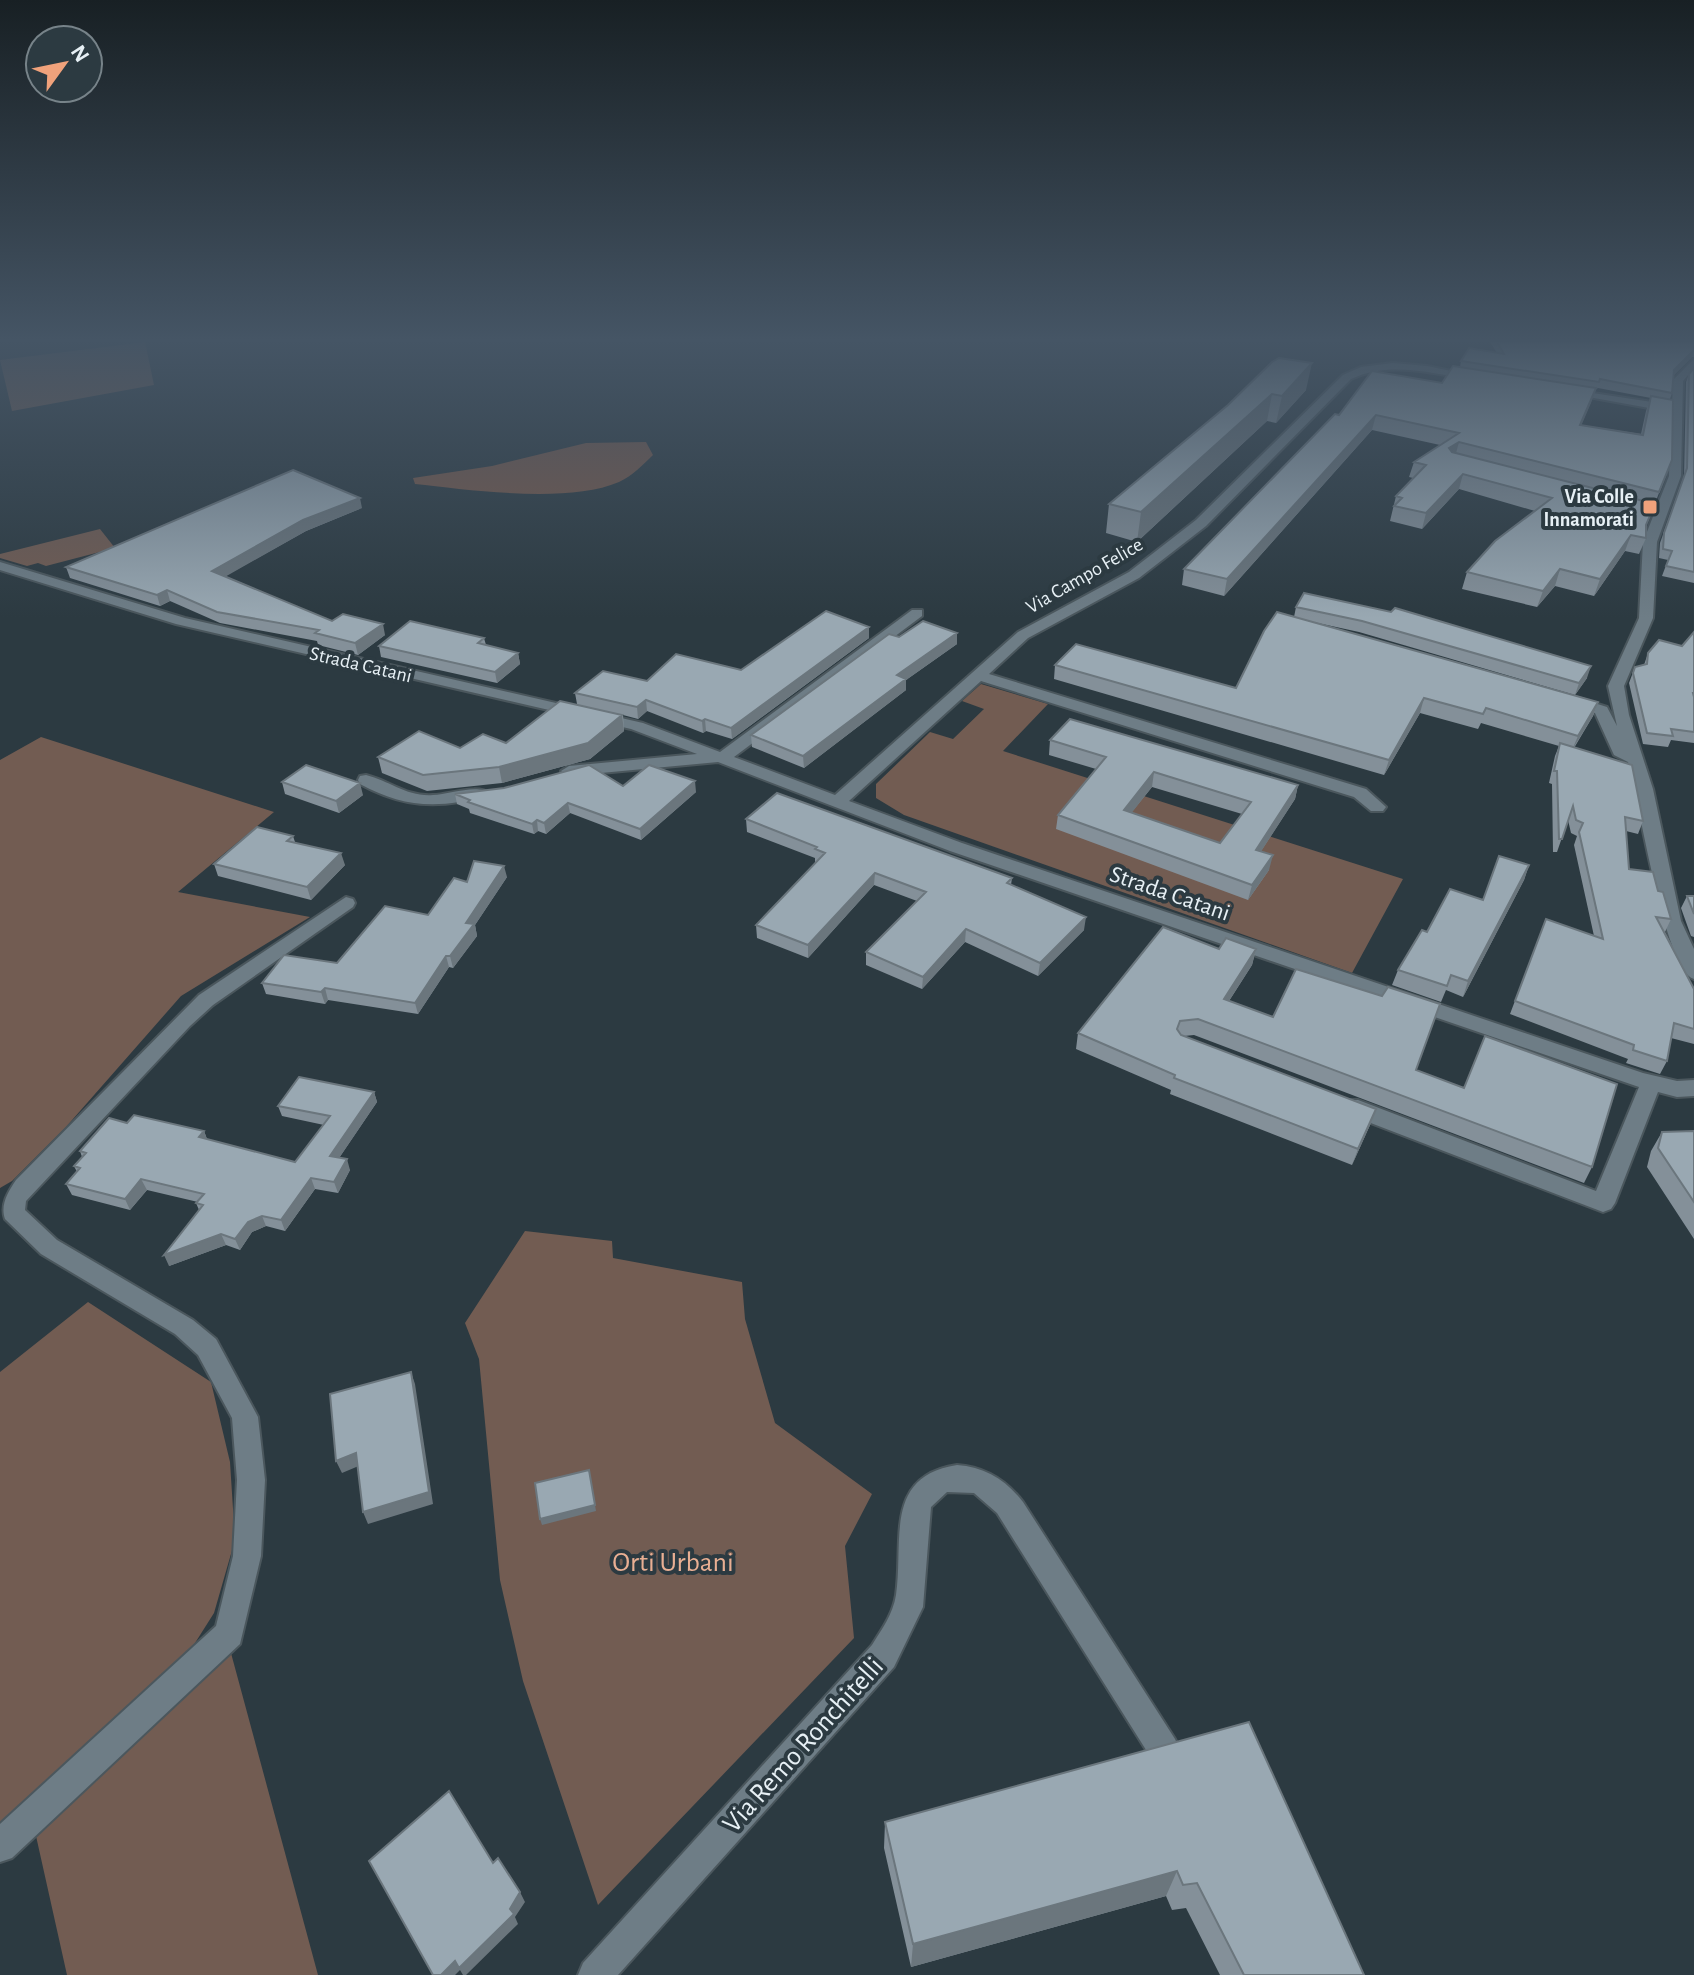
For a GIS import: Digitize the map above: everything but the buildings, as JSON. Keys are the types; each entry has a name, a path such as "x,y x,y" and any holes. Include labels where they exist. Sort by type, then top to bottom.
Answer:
{"street":[{"name":"Via Campo Felice","path":"839,801 1023,635 1161,557 1201,523 1291,434"},
{"path":"1635,760 1622,755 1601,705 1616,686 1646,618 1654,514 1680,480 1682,434"},
{"name":"Strada Catani","path":"0,566 141,610 238,635 608,717 723,757 956,847 1651,1083 1677,1089 1694,1088"},
{"name":"Strada Catani","path":"549,778 582,768 723,757 917,613"},
{"path":"979,676 1360,793 1377,807"},
{"path":"1616,686 1645,789 1672,921 1694,972"},
{"path":"1555,696 1601,710"},
{"path":"366,780 394,796 412,801 505,791"},
{"path":"0,1846 229,1634 247,1556 251,1480 245,1417 207,1347 184,1327 49,1247 13,1213 15,1200 24,1186 206,1000 346,903"},
{"path":"1335,1100 1603,1203 1651,1083"},
{"name":"Via Remo Ronchitelli","path":"603,1971 883,1656 908,1608 915,1561 913,1516 917,1503 937,1482 951,1478 981,1482 1005,1502 1164,1750"}],"green space":[{"path":"100,529 115,548 46,566 38,563 27,566 0,558 0,554"},
{"path":"981,684 1048,704 1003,751 1403,879 1352,973 904,815 876,798 876,784 930,732 953,739 984,709 962,701"},
{"path":"41,737 274,812 178,892 310,917 181,996 66,1127 12,1181 0,1188 0,760"},
{"name":"Orti Urbani","path":"525,1231 612,1241 613,1258 742,1282 745,1319 775,1423 872,1494 845,1546 854,1638 598,1905 523,1681 500,1580 479,1359 465,1323"},
{"path":"88,1302 211,1382 230,1462 235,1540 214,1613 183,1662 0,1830 0,1372"},
{"path":"228,1642 318,1975 67,1975 34,1827"}],"shaded area":[{"path":"646,442 653,455 628,477 598,489 518,494 415,484 413,478 492,466 586,443"}],"place":[{"name":"Via Colle Innamorati","path":"1650,507"}]}
